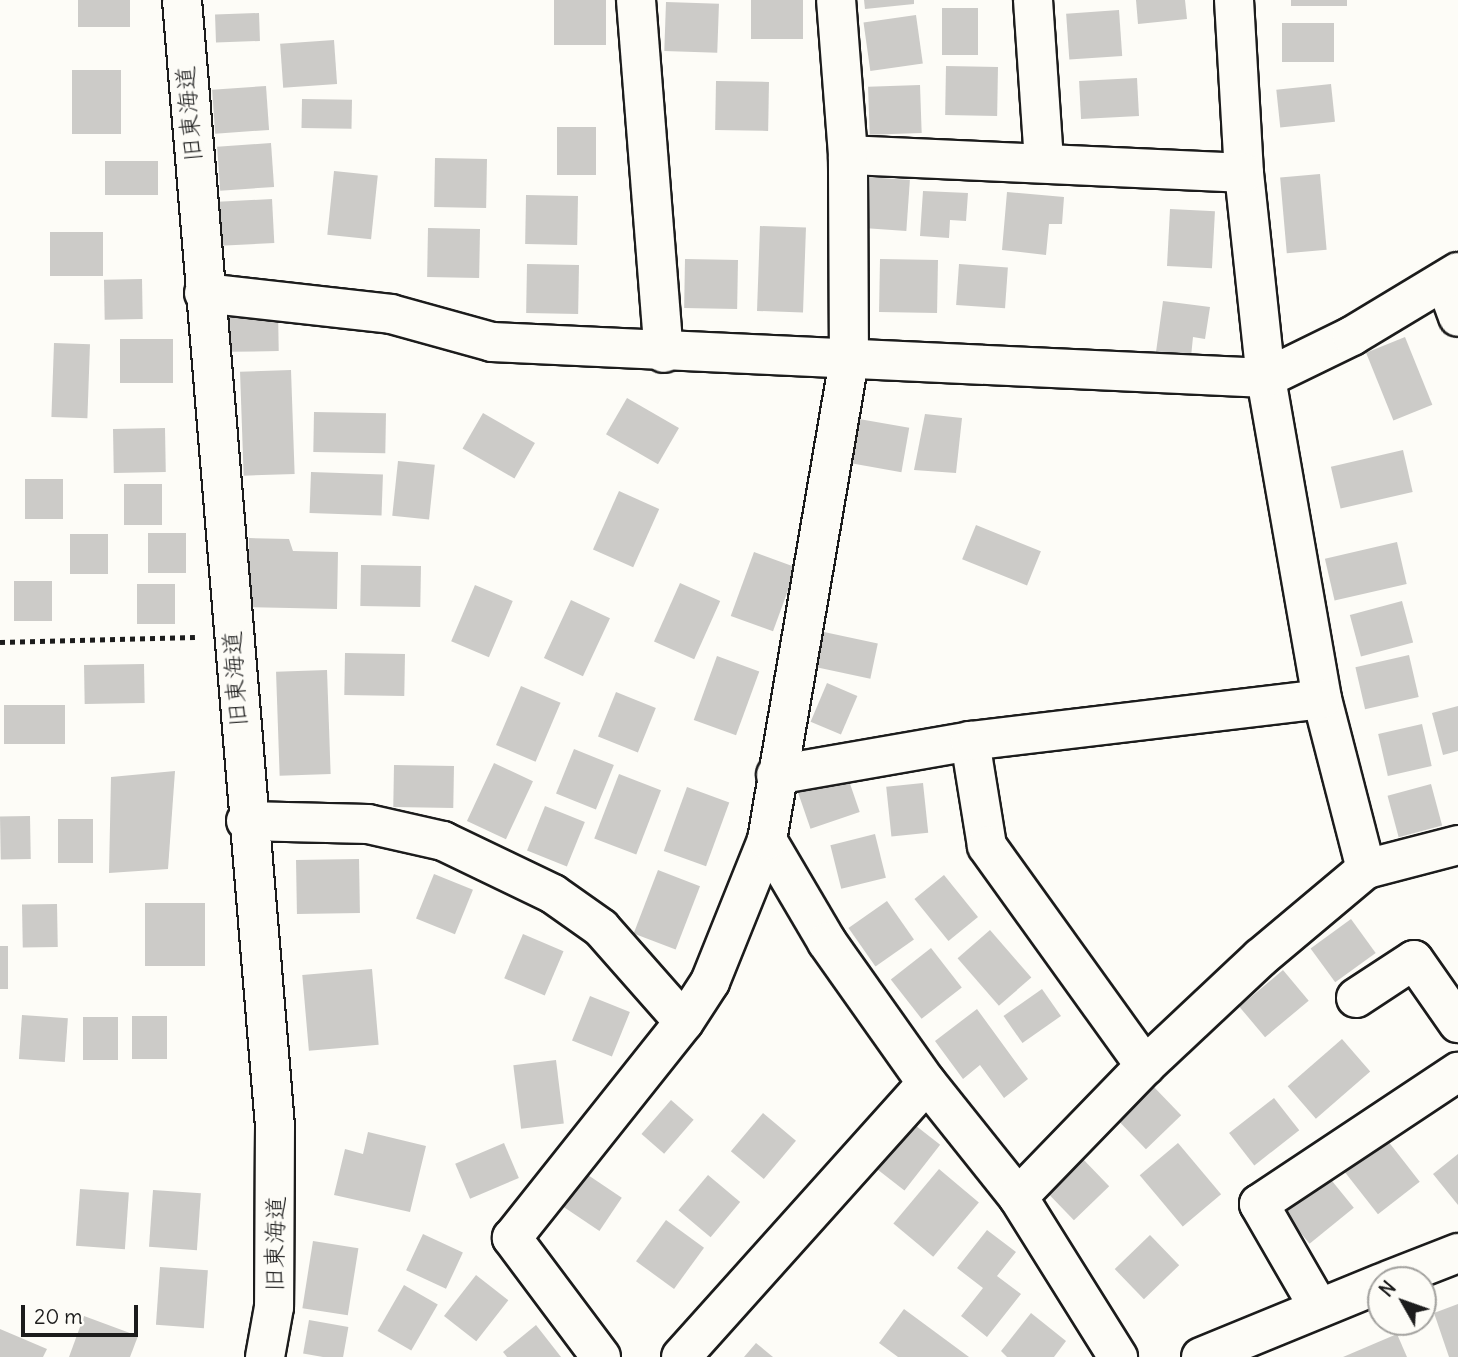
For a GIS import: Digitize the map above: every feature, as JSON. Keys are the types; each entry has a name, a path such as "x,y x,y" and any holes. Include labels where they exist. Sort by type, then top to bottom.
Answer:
{"street":[{"name":"旧東海道","path":"182,0 246,821 275,1126 274,1307 264,1357"},
{"path":"636,0 664,353"},
{"path":"601,1357 512,1238 684,1022 710,982 766,840 849,362 848,155 836,0"},
{"path":"1033,0 1044,161"},
{"path":"1234,0 1244,173 1266,378 1322,699 1366,869"},
{"path":"848,155 1044,161 1244,173"},
{"path":"205,293 391,314 492,342 849,362 1266,378 1352,336 1451,276 1458,317"},
{"path":"776,775 970,741 1322,699"},
{"path":"970,741 987,846 1144,1066"},
{"path":"246,821 368,824 443,841 553,894 601,928 684,1022"},
{"path":"766,840 827,942 927,1083 1018,1197 1118,1357"},
{"path":"1018,1197 1144,1066 1260,958 1366,869 1458,845"},
{"path":"1356,998 1414,960 1458,1023"},
{"path":"1319,1308 1259,1204 1458,1072"},
{"path":"681,1357 927,1083"},
{"path":"1425,1266 1458,1253"},
{"path":"1201,1357 1367,1289"}],"path":[{"path":"0,642 22,644 232,638"}],"building":[{"path":"78,0 130,0 130,27 78,27"},
{"path":"554,0 606,0 606,45 554,45"},
{"path":"751,0 803,0 803,39 751,39"},
{"path":"864,0 914,0 914,4 865,9"},
{"path":"1136,0 1185,0 1187,19 1138,24"},
{"path":"1291,0 1347,0 1347,6 1291,6"},
{"path":"666,2 719,4 717,53 664,51"},
{"path":"942,8 978,8 978,55 942,55"},
{"path":"1119,10 1122,56 1069,60 1066,14"},
{"path":"259,13 260,41 216,43 215,15"},
{"path":"916,15 923,64 870,71 864,22"},
{"path":"1282,23 1334,23 1334,62 1282,62"},
{"path":"334,40 337,84 283,88 280,44"},
{"path":"946,66 998,67 997,116 945,115"},
{"path":"72,70 121,70 121,134 72,134"},
{"path":"1137,78 1139,116 1081,119 1079,81"},
{"path":"716,81 769,82 768,131 715,130"},
{"path":"1331,84 1335,122 1280,128 1276,90"},
{"path":"920,85 922,133 870,135 868,87"},
{"path":"266,86 269,130 215,134 212,90"},
{"path":"302,99 352,100 351,129 301,128"},
{"path":"557,127 596,127 596,175 557,175"},
{"path":"271,143 274,187 220,191 217,147"},
{"path":"435,158 487,159 486,208 434,207"},
{"path":"105,161 158,161 158,195 105,195"},
{"path":"334,171 378,176 371,239 327,235"},
{"path":"1320,174 1327,250 1287,253 1280,177"},
{"path":"867,177 910,180 906,231 863,228"},
{"path":"923,191 968,193 966,221 950,220 949,238 920,236"},
{"path":"1007,192 1064,197 1062,224 1049,224 1046,255 1002,250"},
{"path":"526,195 578,196 577,245 525,244"},
{"path":"272,199 274,243 220,246 218,202"},
{"path":"1170,209 1215,211 1212,268 1167,266"},
{"path":"760,226 806,228 803,313 757,311"},
{"path":"428,228 480,229 479,278 427,277"},
{"path":"50,232 103,232 103,276 50,276"},
{"path":"685,259 738,260 737,309 684,308"},
{"path":"880,259 938,260 937,313 879,312"},
{"path":"527,264 579,265 578,314 526,313"},
{"path":"959,264 1008,267 1005,308 956,305"},
{"path":"142,279 143,319 105,320 104,280"},
{"path":"1163,301 1210,307 1205,339 1193,337 1191,357 1156,352"},
{"path":"278,309 279,351 230,352 229,310"},
{"path":"1405,337 1432,405 1393,420 1366,353"},
{"path":"120,339 173,339 173,383 120,383"},
{"path":"54,343 90,344 87,418 51,417"},
{"path":"291,370 295,474 244,476 240,372"},
{"path":"627,398 679,428 658,464 606,434"},
{"path":"314,412 386,413 385,453 313,452"},
{"path":"483,413 535,443 514,479 462,449"},
{"path":"925,414 962,418 956,473 914,470"},
{"path":"859,419 909,428 901,472 851,463"},
{"path":"165,428 166,472 114,473 113,429"},
{"path":"1403,450 1413,492 1341,509 1331,467"},
{"path":"398,461 435,465 429,520 392,516"},
{"path":"311,472 383,475 382,515 310,513"},
{"path":"25,479 63,479 63,519 25,519"},
{"path":"124,484 162,484 162,525 124,525"},
{"path":"619,491 659,509 633,567 593,549"},
{"path":"976,525 1041,551 1027,586 962,559"},
{"path":"148,533 186,533 186,573 148,573"},
{"path":"70,534 108,534 108,574 70,574"},
{"path":"249,538 289,539 293,551 338,552 337,609 248,607"},
{"path":"1397,542 1407,584 1335,601 1325,559"},
{"path":"754,552 796,567 773,631 731,616"},
{"path":"361,565 421,566 420,607 360,606"},
{"path":"14,581 52,581 52,621 14,621"},
{"path":"680,583 720,601 694,659 654,641"},
{"path":"137,584 175,584 175,624 137,624"},
{"path":"475,585 513,601 489,657 451,641"},
{"path":"571,600 610,618 583,676 544,658"},
{"path":"1402,601 1413,643 1361,657 1350,615"},
{"path":"824,632 878,643 870,679 817,667"},
{"path":"345,653 405,654 404,696 344,695"},
{"path":"1409,655 1419,697 1365,709 1355,667"},
{"path":"717,656 759,671 736,735 694,720"},
{"path":"144,664 145,703 85,704 84,665"},
{"path":"327,670 331,774 280,776 276,672"},
{"path":"827,683 857,696 841,735 811,722"},
{"path":"521,686 561,703 536,762 496,745"},
{"path":"616,692 656,708 638,753 598,737"},
{"path":"4,705 65,705 65,744 4,744"},
{"path":"1458,706 1458,751 1443,755 1432,713"},
{"path":"1422,724 1432,766 1388,776 1378,734"},
{"path":"574,749 614,765 596,810 556,794"},
{"path":"494,763 533,781 506,839 467,821"},
{"path":"394,765 454,766 453,808 393,807"},
{"path":"175,771 168,869 109,873 111,777"},
{"path":"619,774 661,790 636,855 594,838"},
{"path":"847,775 860,812 811,829 798,792"},
{"path":"923,783 928,833 891,837 886,787"},
{"path":"1431,784 1442,826 1399,837 1388,796"},
{"path":"687,787 729,802 706,866 664,851"},
{"path":"545,806 585,822 567,867 527,851"},
{"path":"30,816 31,859 1,860 0,817"},
{"path":"58,819 93,819 93,863 58,863"},
{"path":"875,834 886,878 841,889 830,845"},
{"path":"359,859 360,913 297,914 296,860"},
{"path":"658,870 700,886 676,950 634,933"},
{"path":"434,874 473,890 455,934 416,919"},
{"path":"944,875 978,917 948,941 914,899"},
{"path":"887,901 914,940 875,966 848,928"},
{"path":"145,903 205,903 205,966 145,966"},
{"path":"57,904 58,947 23,948 22,905"},
{"path":"1351,919 1376,953 1335,982 1311,948"},
{"path":"990,930 1031,978 999,1006 958,958"},
{"path":"523,934 564,951 545,995 504,978"},
{"path":"0,946 8,946 8,989 0,989"},
{"path":"931,948 962,987 922,1019 891,979"},
{"path":"372,969 379,1045 309,1051 302,975"},
{"path":"1283,970 1309,1001 1265,1037 1239,1007"},
{"path":"1042,989 1061,1016 1022,1043 1003,1016"},
{"path":"590,996 630,1012 612,1057 572,1041"},
{"path":"977,1009 1028,1079 1004,1098 980,1065 963,1079 935,1041"},
{"path":"22,1015 68,1018 65,1062 19,1059"},
{"path":"132,1016 167,1016 167,1059 132,1059"},
{"path":"83,1017 118,1017 118,1060 83,1060"},
{"path":"1342,1039 1370,1071 1316,1119 1288,1086"},
{"path":"556,1060 564,1124 521,1129 513,1065"},
{"path":"1152,1085 1181,1115 1146,1149 1117,1119"},
{"path":"1274,1098 1299,1130 1254,1165 1229,1133"},
{"path":"671,1100 694,1120 664,1154 641,1134"},
{"path":"763,1113 796,1141 764,1179 731,1151"},
{"path":"911,1122 940,1145 904,1190 875,1168"},
{"path":"368,1132 426,1146 410,1212 334,1195 345,1149 363,1154"},
{"path":"1384,1136 1420,1182 1378,1214 1342,1169"},
{"path":"504,1143 519,1178 470,1199 455,1164"},
{"path":"1178,1143 1221,1194 1183,1226 1140,1175"},
{"path":"1458,1154 1458,1205 1433,1174"},
{"path":"1080,1156 1109,1186 1074,1220 1045,1190"},
{"path":"939,1169 979,1202 933,1257 893,1223"},
{"path":"582,1171 622,1198 599,1231 560,1204"},
{"path":"708,1175 740,1202 711,1237 678,1210"},
{"path":"1328,1176 1354,1208 1310,1244 1284,1212"},
{"path":"80,1189 129,1192 125,1249 76,1246"},
{"path":"153,1190 201,1193 197,1250 149,1247"},
{"path":"666,1220 704,1248 674,1289 636,1261"},
{"path":"987,1230 1016,1252 997,1276 1021,1294 987,1337 961,1316 983,1288 957,1268"},
{"path":"423,1234 463,1253 446,1289 406,1270"},
{"path":"1150,1235 1179,1265 1144,1299 1115,1269"},
{"path":"313,1241 358,1248 348,1315 302,1308"},
{"path":"160,1267 208,1270 204,1328 156,1325"},
{"path":"476,1275 508,1300 476,1341 444,1316"},
{"path":"404,1285 438,1304 411,1350 378,1331"},
{"path":"1458,1304 1458,1357 1449,1357 1437,1322 1437,1312"},
{"path":"904,1309 969,1357 898,1357 879,1343"},
{"path":"1031,1313 1066,1341 1054,1357 1007,1357 1001,1351"},
{"path":"84,1316 138,1336 130,1357 69,1357"},
{"path":"309,1320 348,1327 343,1357 303,1353"},
{"path":"536,1325 561,1357 507,1357 503,1352"},
{"path":"0,1329 47,1349 43,1357 0,1357"},
{"path":"1398,1336 1407,1357 1343,1357"},
{"path":"756,1343 773,1357 744,1357"}]}
